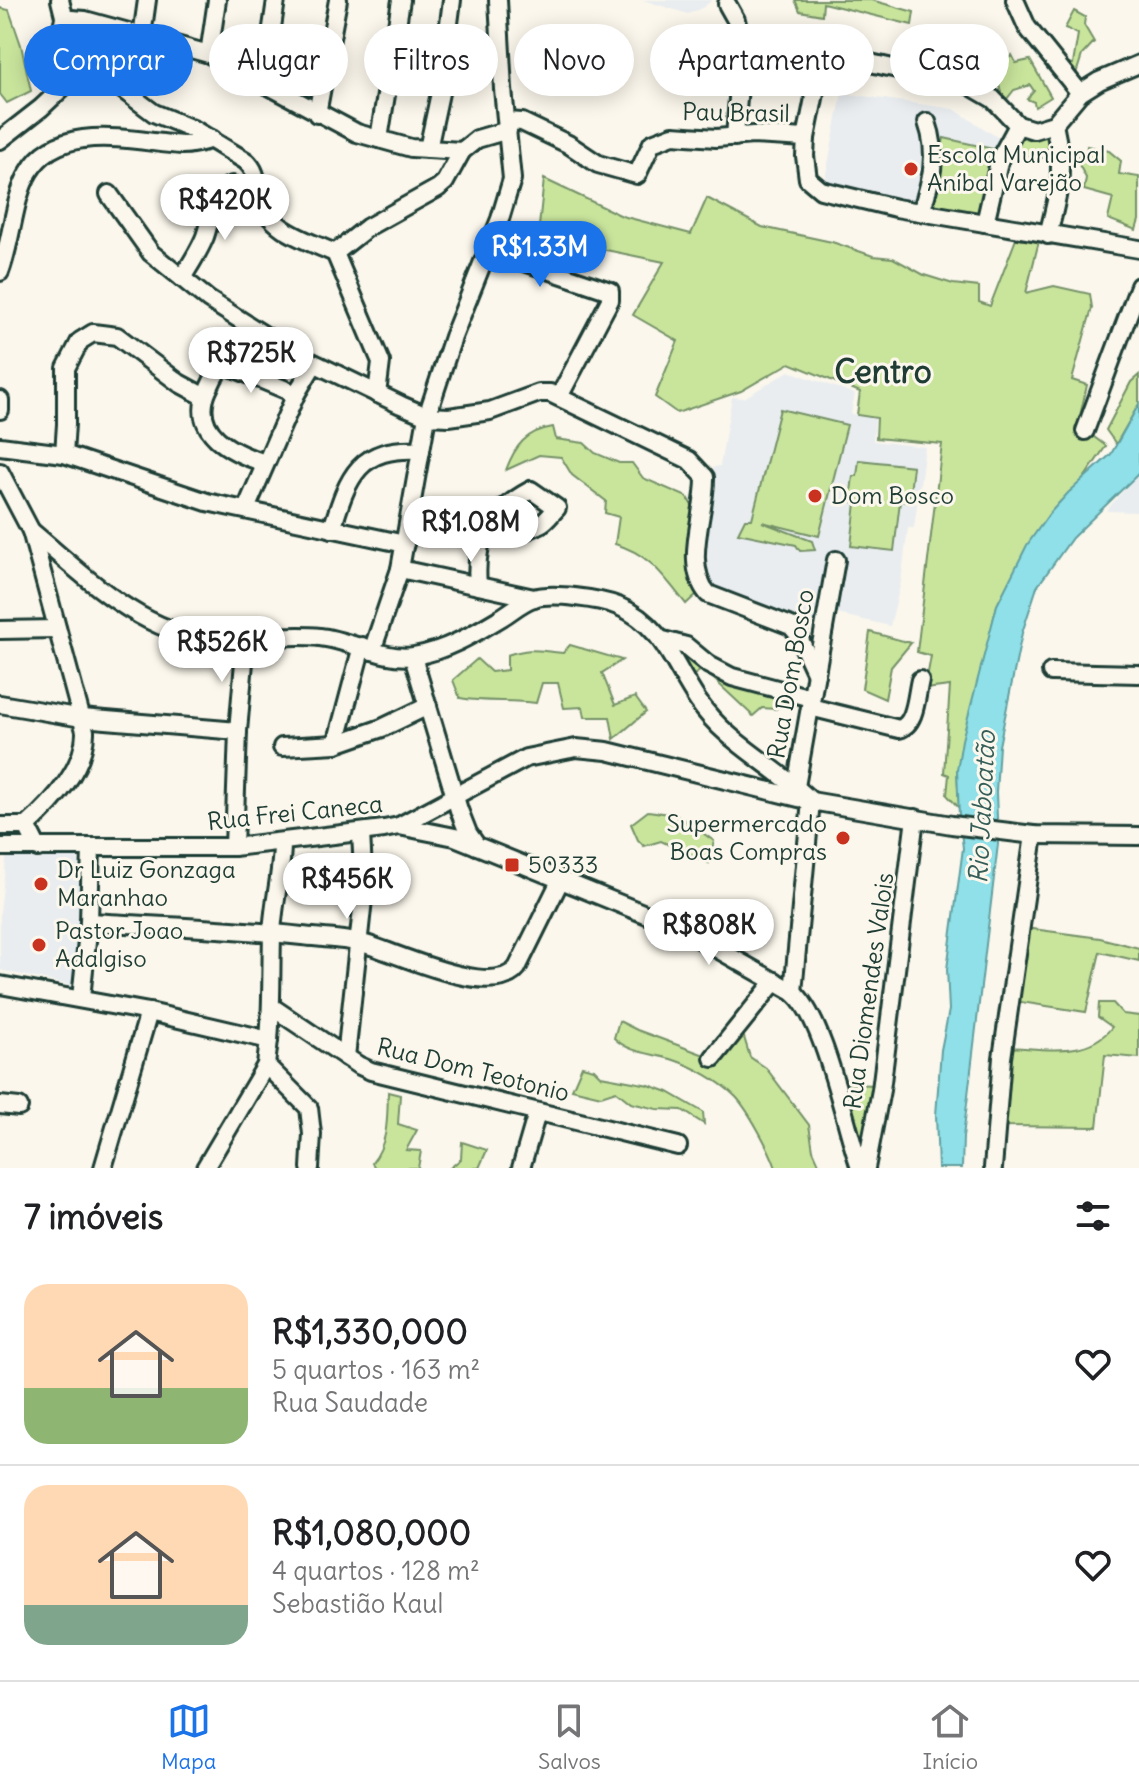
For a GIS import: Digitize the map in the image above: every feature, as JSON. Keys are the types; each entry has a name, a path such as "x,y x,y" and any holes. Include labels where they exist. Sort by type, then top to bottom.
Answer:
{"street":[{"path":"60,0 63,22 71,19 99,24"},
{"path":"144,24 147,0"},
{"path":"213,24 217,0"},
{"path":"273,24 276,0"},
{"path":"317,114 338,0"},
{"path":"379,139 401,0"},
{"path":"428,149 440,93 452,0"},
{"path":"336,744 367,648 400,569 427,416 453,337 510,191 513,168 498,0"},
{"path":"1015,0 1027,27 1080,93"},
{"path":"727,4 736,20 742,46 735,137"},
{"path":"193,50 209,54"},
{"path":"1139,64 1099,81 1080,93 1054,124 1034,130 1018,125 993,99 969,85 830,54 823,57 821,63 806,138 806,174 812,184 821,190 896,208 1139,249"},
{"path":"0,140 54,96"},
{"path":"130,96 154,113 212,139 253,167 259,197 265,212 274,222 335,253 381,362 377,394"},
{"path":"286,96 357,133 402,146 462,151"},
{"name":"Pau Brasil","path":"508,125 522,122 568,144 598,164 637,175 652,143 673,135 806,138"},
{"path":"921,212 935,155 934,140 927,122"},
{"path":"1048,235 1062,175 1054,124"},
{"path":"335,253 368,227 438,188 445,182 462,151 477,139 508,125"},
{"path":"985,223 1000,158 1018,125"},
{"path":"0,272 27,176 39,158 52,148 69,141 92,138 184,145 212,139"},
{"path":"182,278 206,235 213,206 226,187 232,185 259,197"},
{"path":"109,194 151,253 182,278 263,336 377,394 427,416 449,417 490,411 539,393 560,395 689,460 705,477 696,564 701,586 708,594 791,626 816,674"},
{"path":"486,249 609,290 610,300 560,395"},
{"path":"1085,431 1139,286"},
{"path":"64,454 66,368 80,341 93,333 117,336 156,368 205,397"},
{"path":"246,509 296,394 314,364"},
{"path":"265,463 239,455 215,436 203,418 205,397 220,368 226,365 296,394"},
{"path":"0,400 0,410"},
{"path":"0,446 64,454 207,502 405,544"},
{"path":"332,529 343,492 366,460 392,450 421,450"},
{"path":"0,472 31,531 82,718 84,744 73,770 53,800 27,826 0,826"},
{"path":"478,586 476,557 485,529"},
{"path":"31,531 78,571 143,618 207,638 316,637 413,657 461,641 534,598"},
{"name":"Rua Dom Bosco","path":"793,992 800,795 810,702 836,560"},
{"path":"400,569 534,598 603,601 632,613 652,627 663,640 698,701 712,719 728,736 800,795"},
{"path":"0,630 57,629"},
{"path":"234,847 238,731 246,639"},
{"path":"663,640 686,646 709,665 732,677 899,729 910,722 920,680"},
{"path":"413,657 468,833 477,846"},
{"path":"1051,672 1139,674"},
{"path":"0,704 82,718 238,731"},
{"path":"282,747 336,744 382,728 428,706"},
{"name":"Rua Frei Caneca","path":"0,847 234,847 361,833 399,826 526,758 576,748 607,751 800,795 952,825 1034,835 1139,836"},
{"name":"Rua Diomendes Valois","path":"863,1168 872,1148 883,1078 915,818"},
{"path":"27,826 38,848"},
{"path":"399,826 455,837 682,929 793,992 803,1000 818,1034 863,1168"},
{"path":"346,1057 364,890 361,833"},
{"path":"993,1168 1002,1058 1034,835"},
{"path":"205,1168 266,1065 272,1007 272,933 282,868 282,843"},
{"path":"81,998 89,922 91,847"},
{"path":"89,922 272,933 360,943 459,976 494,981 511,975 517,968 561,879"},
{"path":"713,1058 775,981"},
{"path":"0,985 81,998 269,1040"},
{"name":"Rua Dom Teotonio","path":"272,1007 358,1065 386,1076 678,1146"},
{"path":"103,1168 149,1012"},
{"path":"266,1065 306,1103 312,1134 310,1168"},
{"path":"0,1105 19,1107"},
{"path":"521,1168 537,1113"}],"shaded area":[{"path":"643,0 712,0 688,14"},
{"name":"Escola Municipal Aníbal Varejão","path":"841,96 863,96 954,109 997,137 999,154 984,218 824,184"},
{"name":"Dom Bosco","path":"789,371 855,394 851,414 875,418 873,441 925,447 914,528 908,528 901,582 890,626 833,613 825,625 714,589 701,566 714,467 720,466 732,397 744,398"},
{"path":"1139,472 1139,512 1106,511"},
{"path":"7,852 78,855 81,918 72,986 0,970 0,912"}],"green space":[{"path":"795,0 871,0 914,12 912,24 908,24 823,3 822,15 800,11"},
{"path":"0,8 9,10 21,45 24,94 7,103 0,94"},
{"path":"1074,11 1085,17 1084,25 1094,42 1082,55 1072,78 1059,61 1073,64 1078,34 1065,28"},
{"path":"1012,55 1016,63 1030,60 1051,97 1035,107 1034,102 1027,99 1034,91 1030,85 1014,90 1006,100 1002,97 1009,96 1009,58"},
{"path":"1023,130 1046,131 1053,159 1004,155"},
{"path":"944,138 993,149 979,217 930,206"},
{"path":"1087,146 1109,151 1121,161 1119,174 1139,177 1139,220 1136,230 1108,219 1113,198 1084,190 1086,178 1075,157 1086,155"},
{"path":"544,179 622,216 691,234 707,198 762,227 832,242 873,256 893,258 924,275 953,284 979,287 979,302 990,306 1016,239 1039,241 1026,293 1054,286 1090,294 1092,308 1072,380 1087,385 1078,425 1106,446 1082,481 1059,503 1028,545 997,605 957,770 959,808 947,795 949,775 944,773 950,686 925,689 931,656 917,652 942,444 876,438 877,418 857,415 860,392 790,363 741,391 677,413 655,397 678,341 633,315 664,262 538,236"},
{"path":"1139,375 1139,404 1116,444 1106,430 1131,382"},
{"path":"780,409 847,425 819,536 762,522 812,541 815,550 800,551 796,545 738,533 745,519 752,519"},
{"path":"553,427 556,439 584,443 595,453 619,463 632,463 643,478 687,497 694,509 699,592 686,604 647,560 615,544 619,517 605,513 606,501 572,475 561,457 539,455 506,470 523,441 536,432"},
{"path":"859,460 913,466 909,502 900,501 894,551 851,546 856,503 850,501 853,476 857,476"},
{"path":"870,632 911,643 891,667 885,699 862,689"},
{"path":"570,645 622,660 602,673 615,705 635,697 646,712 614,739 610,717 585,717 583,707 564,708 558,683 542,683 536,703 460,698 453,680 477,659 491,672 507,670 507,655 529,650 563,653"},
{"path":"686,652 789,698 776,709 762,708 753,716 703,669 689,678 675,653"},
{"path":"648,811 677,815 714,841 709,863 661,841 644,846 631,824"},
{"path":"1025,928 1100,938 1139,948 1139,961 1100,952 1086,1012 1014,1001"},
{"path":"1099,1003 1113,1003 1123,1014 1139,1016 1139,1058 1105,1055 1097,1127 999,1126 1007,1047 1049,1050 1090,1044 1112,1027 1098,1017"},
{"path":"619,1021 718,1060 743,1034 750,1057 766,1068 809,1125 813,1150 821,1168 776,1168 759,1131 730,1091 688,1066 633,1050 620,1043 614,1038"},
{"path":"582,1066 594,1069 601,1076 668,1092 703,1112 704,1124 682,1110 657,1109 631,1103 616,1091 601,1096 572,1089"},
{"path":"842,1084 877,1085 869,1148 860,1150"},
{"path":"388,1092 400,1095 398,1124 417,1130 406,1150 421,1151 418,1168 375,1168 372,1163 382,1147"},
{"path":"462,1142 487,1150 479,1168 450,1168 461,1159"}],"water":[{"name":"Rio Jaboatão","path":"1139,404 1139,473 1072,538 1037,587 1022,633 999,746 996,792 998,844 963,1137 962,1168 938,1168 936,1115 941,1050 949,1010 947,969 963,848 957,770 997,605 1027,545 1068,493 1111,454"}],"place":[{"name":"Escola Municipal Aníbal Varejão","path":"911,169"},
{"name":"Dom Bosco","path":"815,496"},
{"name":"Supermercado Boas Compras","path":"843,838"},
{"name":"50333","path":"512,865"},
{"name":"Dr Luiz Gonzaga Maranhao","path":"41,884"},
{"name":"Pastor Joao Adalgiso","path":"39,945"}],"district":[{"name":"Centro","path":"883,372"}]}
